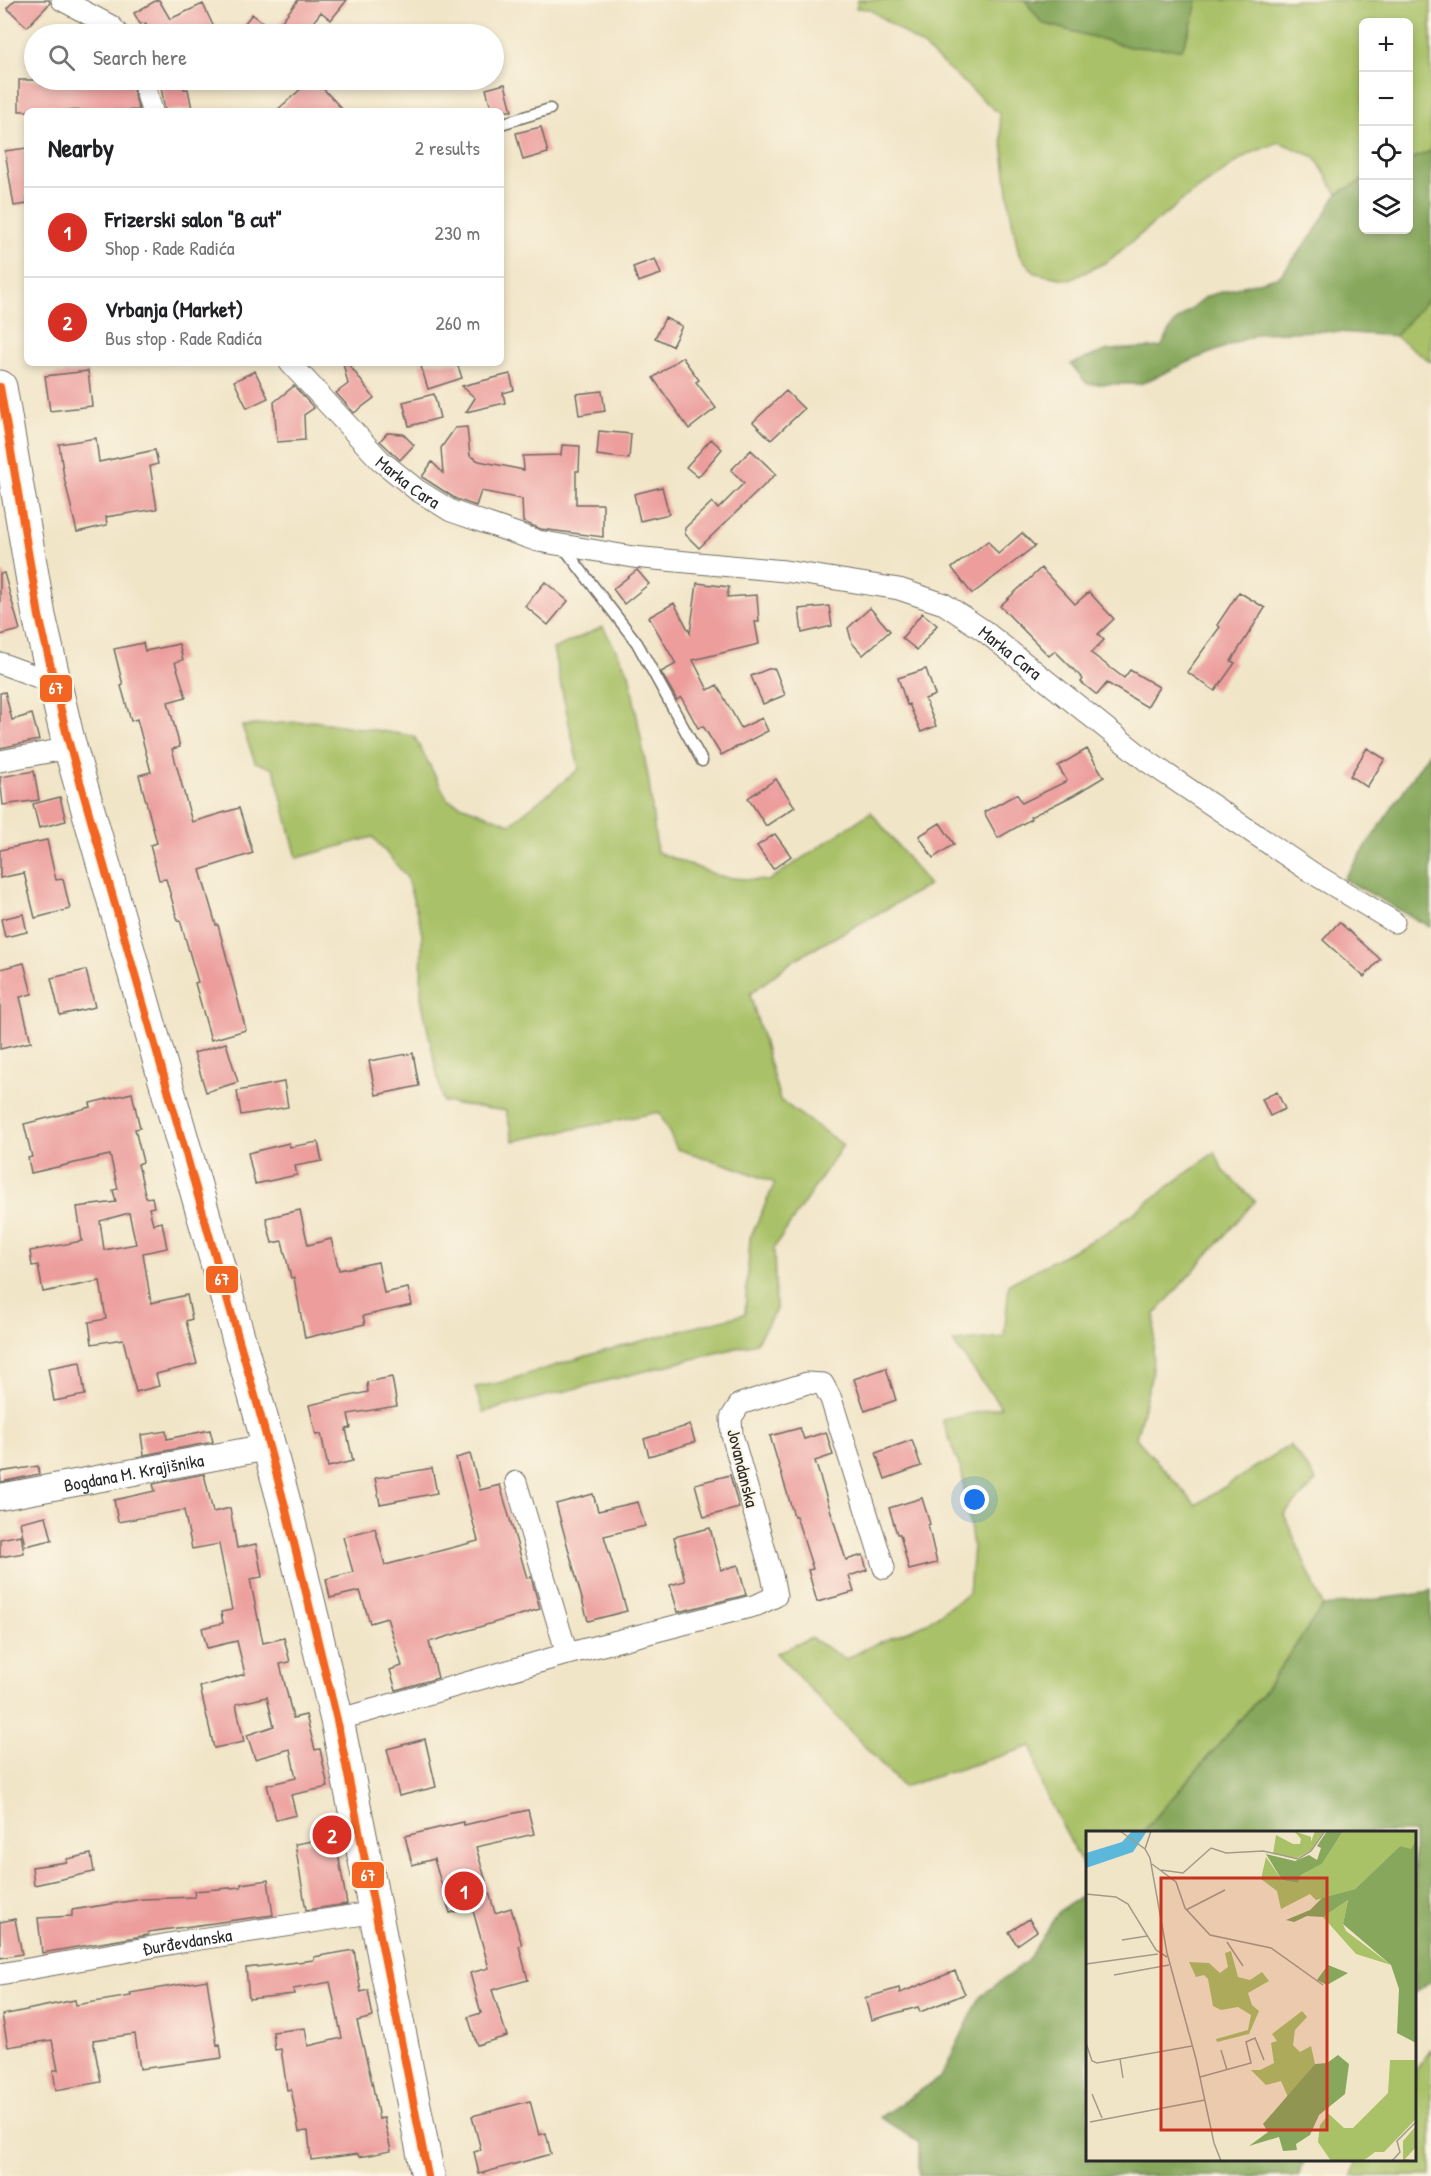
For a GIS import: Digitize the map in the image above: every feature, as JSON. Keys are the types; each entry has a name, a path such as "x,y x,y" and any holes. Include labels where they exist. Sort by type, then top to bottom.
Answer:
{"main road":[{"path":"0,387 39,616 70,748 288,1517 337,1720 428,2176"}],"street":[{"path":"62,0 107,24"},
{"path":"146,90 152,108"},
{"name":"Marka Cara","path":"293,366 381,461 417,490 452,511 538,542 633,557 785,570 899,589 944,604 983,630 1147,761 1311,872 1394,922"},
{"path":"0,663 54,683"},
{"path":"0,761 70,748"},
{"name":"Jovandanska","path":"337,1720 567,1654 757,1605 776,1596 732,1435 730,1418 740,1404 807,1383 823,1384 831,1399 884,1568"},
{"name":"Bogdana M. Krajišnika","path":"0,1497 268,1447"},
{"path":"516,1482 567,1654"},
{"name":"Đurđevdanska","path":"0,1974 180,1942 376,1912"}],"lane":[{"path":"504,123 550,109"},
{"path":"561,545 637,642 702,761"}],"green space":[{"path":"858,0 1025,0 1042,23 1130,47 1182,49 1193,20 1197,0 1431,0 1431,151 1413,158 1413,18 1359,18 1359,182 1337,194 1315,157 1279,142 1249,154 1184,199 1108,261 1070,280 1035,273 1019,255 1010,210 999,114 924,47 869,9 856,8"},
{"path":"1025,0 1197,0 1193,20 1182,49 1130,47 1042,23"},
{"path":"1431,151 1431,296 1395,336 1323,331 1260,333 1140,384 1087,384 1071,364 1108,350 1161,347 1174,323 1207,296 1280,276 1313,234 1337,194 1359,182 1359,234 1413,234 1413,158"},
{"path":"1431,296 1431,362 1395,336"},
{"path":"603,627 629,673 649,782 657,852 722,877 768,881 871,812 929,885 794,960 750,994 780,1100 843,1145 774,1248 776,1310 756,1343 483,1412 475,1387 499,1383 596,1353 745,1314 750,1238 775,1183 677,1149 659,1112 513,1141 506,1111 443,1102 421,998 422,929 406,876 373,837 297,858 274,769 255,762 242,726 313,721 414,736 448,800 510,824 579,769 553,649"},
{"path":"1431,750 1431,926 1430,927 1344,879"},
{"path":"1215,1152 1223,1170 1255,1201 1155,1314 1152,1374 1136,1438 1196,1505 1290,1445 1317,1481 1284,1514 1323,1606 1260,1697 1144,1831 1086,1831 1086,1871 1042,1787 1032,1746 903,1787 776,1653 811,1638 846,1659 925,1624 969,1593 973,1546 962,1473 942,1420 1001,1407 953,1342 1004,1337 1009,1284 1109,1231"},
{"path":"1431,1589 1431,1979 1416,1992 1416,1831 1144,1831 1260,1697 1323,1606 1425,1593"},
{"path":"1086,1894 1086,2161 1305,2161 1298,2176 919,2176 919,2143 880,2117 941,2077 980,1997 1027,1961 1059,1911"},
{"path":"1431,2050 1431,2176 1352,2176 1357,2161 1416,2161 1416,2070"}],"building":[{"path":"15,0 49,0 50,3 30,24 24,24 7,8"},
{"path":"159,0 170,19 203,4 212,24 140,24 134,13"},
{"path":"298,0 347,0 331,20 321,12 312,24 279,24"},
{"path":"252,14 265,24 244,24"},
{"path":"19,80 24,80 24,90 133,90 138,108 24,108 24,111 19,111"},
{"path":"504,84 512,111 504,111 504,108 491,108 486,90 504,90"},
{"path":"162,90 188,90 192,108 165,108"},
{"path":"300,90 324,90 341,108 279,108"},
{"path":"541,127 548,153 523,160 516,133"},
{"path":"24,148 24,204 14,206 5,151"},
{"path":"655,259 661,274 638,282 633,267"},
{"path":"665,318 682,326 672,346 655,338"},
{"path":"682,357 699,380 696,382 716,408 689,429 653,378"},
{"path":"344,366 350,366 374,398 354,413 336,393 348,384"},
{"path":"421,366 458,366 462,378 428,389"},
{"path":"88,371 92,406 50,411 45,376"},
{"path":"255,371 268,398 247,408 234,381"},
{"path":"510,374 514,390 503,393 505,403 466,412 475,398 462,386"},
{"path":"294,386 314,408 304,415 305,440 277,442 274,402"},
{"path":"602,391 605,411 579,415 576,394"},
{"path":"786,391 804,409 771,440 753,422"},
{"path":"434,394 440,418 409,426 403,402"},
{"path":"467,427 470,456 479,461 524,470 523,456 561,455 562,445 580,446 579,471 576,471 576,504 603,504 603,537 541,529 523,522 522,499 481,491 476,506 456,499 422,477 432,462 443,473 441,448 455,428"},
{"path":"599,431 631,434 629,459 597,455"},
{"path":"387,433 403,434 414,445 400,460 380,441"},
{"path":"96,438 99,462 155,450 158,464 150,466 157,509 106,517 107,525 77,532 59,444"},
{"path":"711,439 722,449 698,477 686,467"},
{"path":"751,450 776,474 699,548 685,534 685,528 712,502 718,509 744,483 731,470"},
{"path":"662,487 669,514 640,521 634,494"},
{"path":"1022,533 1035,546 972,594 952,568 988,541 998,554"},
{"path":"1041,568 1075,604 1089,592 1114,619 1098,634 1104,640 1091,653 1124,678 1130,670 1159,687 1147,707 1107,683 1097,695 1081,682 1083,679 1055,651 1049,656 1000,606"},
{"path":"637,570 649,584 624,604 613,589"},
{"path":"4,573 20,630 0,635 0,574"},
{"path":"545,582 568,601 548,625 525,606"},
{"path":"697,583 729,587 727,597 757,595 759,622 755,622 759,644 693,660 708,690 717,685 741,728 762,718 768,731 721,755 703,726 698,728 681,697 677,700 661,672 676,664 649,617 674,603 690,633"},
{"path":"1239,592 1265,608 1231,661 1235,663 1215,691 1187,672 1220,627 1217,625"},
{"path":"829,606 832,626 802,633 799,609"},
{"path":"870,608 890,631 863,655 852,643 848,628"},
{"path":"922,613 937,625 917,650 902,638"},
{"path":"143,643 145,651 179,644 183,660 175,662 186,697 168,702 180,747 172,749 192,822 239,808 253,853 200,870 216,925 218,925 246,1030 211,1040 195,983 198,982 180,920 178,921 166,879 159,880 150,845 157,843 139,775 151,772 137,719 131,721 114,649"},
{"path":"768,669 775,669 785,695 763,704 751,676"},
{"path":"926,669 935,695 925,699 936,726 921,732 909,704 907,705 898,678"},
{"path":"5,692 12,720 32,714 39,740 0,748 0,693"},
{"path":"1367,748 1385,759 1367,787 1350,776"},
{"path":"1087,749 1104,777 1030,817 1031,819 998,838 984,812 1017,794 1022,803 1067,781 1058,766"},
{"path":"34,771 39,800 3,805 0,777"},
{"path":"776,779 795,807 766,826 748,798"},
{"path":"60,797 66,821 39,828 33,804"},
{"path":"940,823 954,844 933,858 919,836"},
{"path":"775,834 791,856 773,869 757,846"},
{"path":"47,840 56,880 63,879 70,909 35,918 24,873 0,878 0,850"},
{"path":"23,914 27,932 5,937 1,919"},
{"path":"1339,922 1380,959 1364,977 1323,940"},
{"path":"24,963 32,994 20,997 31,1042 0,1049 0,969"},
{"path":"86,970 95,1007 60,1015 51,978"},
{"path":"226,1043 238,1082 206,1092 194,1053"},
{"path":"413,1053 419,1086 376,1095 369,1061"},
{"path":"284,1082 288,1107 241,1115 237,1091"},
{"path":"1277,1092 1285,1109 1270,1116 1262,1099"},
{"path":"132,1093 140,1128 135,1129 143,1162 138,1164 146,1198 152,1197 154,1207 149,1208 153,1224 162,1222 167,1248 143,1253 151,1303 187,1295 192,1319 186,1321 197,1364 156,1374 159,1386 136,1392 123,1339 92,1344 89,1322 106,1319 100,1281 43,1292 38,1265 32,1266 30,1251 82,1241 77,1207 116,1202 113,1190 118,1189 110,1155 31,1173 28,1158 32,1157 24,1124 91,1107 90,1103","holes":["129,1213 136,1244 104,1250 100,1221"]},
{"path":"318,1142 322,1161 295,1166 297,1175 255,1184 248,1153 289,1143 290,1147"},
{"path":"300,1210 308,1245 331,1239 339,1270 378,1262 384,1293 408,1288 412,1305 363,1316 365,1324 305,1338 294,1278 291,1278 282,1241 272,1243 266,1218"},
{"path":"80,1362 85,1395 54,1401 48,1368"},
{"path":"886,1368 896,1400 865,1411 854,1379"},
{"path":"392,1377 397,1406 348,1414 351,1428 346,1429 353,1461 328,1467 321,1434 316,1435 309,1405 368,1392 367,1382"},
{"path":"690,1425 695,1442 649,1456 644,1439"},
{"path":"800,1428 804,1439 826,1432 833,1455 815,1461 846,1560 863,1555 867,1570 849,1576 854,1592 817,1602 808,1570 813,1569 770,1436"},
{"path":"210,1430 213,1442 144,1455 141,1435 166,1431 167,1439"},
{"path":"912,1440 921,1466 885,1479 876,1453"},
{"path":"470,1454 480,1490 500,1485 527,1578 531,1577 540,1609 429,1642 438,1678 396,1690 390,1670 402,1666 387,1618 370,1623 360,1591 330,1598 326,1579 353,1572 343,1537 375,1528 385,1565 478,1541 456,1458"},
{"path":"38,1466 39,1474 1,1482 0,1472"},
{"path":"432,1468 437,1493 380,1504 375,1478"},
{"path":"204,1474 213,1512 230,1508 237,1548 256,1544 262,1577 250,1579 263,1643 284,1638 290,1662 280,1664 293,1718 306,1715 315,1750 320,1749 328,1787 291,1795 296,1815 276,1820 267,1785 296,1778 290,1749 255,1759 247,1735 274,1726 267,1697 236,1704 244,1742 214,1748 200,1687 245,1674 237,1641 207,1648 202,1628 223,1623 221,1612 232,1610 219,1544 192,1549 184,1510 118,1522 114,1500 155,1491 153,1484"},
{"path":"730,1475 739,1508 704,1517 695,1484"},
{"path":"593,1494 598,1511 638,1502 645,1526 604,1536 627,1611 588,1621 556,1504"},
{"path":"922,1498 930,1524 928,1525 937,1563 909,1570 900,1534 897,1534 889,1508"},
{"path":"46,1516 52,1540 25,1546 20,1522"},
{"path":"710,1528 721,1570 738,1565 746,1595 678,1612 670,1585 685,1581 674,1537"},
{"path":"21,1535 24,1553 0,1557 0,1539"},
{"path":"425,1739 436,1787 399,1796 387,1749"},
{"path":"528,1810 534,1834 476,1847 495,1913 511,1908 522,1945 519,1946 528,1980 492,1990 507,2036 477,2045 468,2017 481,2013 470,1973 489,1968 472,1907 450,1913 434,1859 412,1865 405,1836"},
{"path":"335,1837 347,1904 306,1910 295,1844"},
{"path":"91,1854 94,1872 34,1885 32,1867 67,1862 67,1859"},
{"path":"268,1880 273,1915 148,1932 148,1935 42,1953 38,1918 72,1916 72,1910 143,1899 195,1897 194,1891 241,1887 241,1884"},
{"path":"15,1919 22,1954 0,1958 0,1922"},
{"path":"1029,1919 1037,1931 1017,1945 1009,1932"},
{"path":"354,1950 361,1992 368,1990 373,2017 357,2021 379,2119 384,2118 391,2151 359,2157 358,2154 311,2160 308,2131 299,2132 291,2089 287,2090 281,2049 275,2050 273,2032 305,2028 308,2046 342,2038 330,1982 293,1989 294,1994 249,1999 246,1968 314,1960 314,1957"},
{"path":"955,1971 965,1994 920,2012 918,2007 871,2020 865,1998 899,1988 900,1993"},
{"path":"207,1980 217,2045 220,2044 222,2058 140,2069 135,2034 93,2040 101,2082 56,2090 53,2070 58,2070 52,2040 8,2047 2,2015 75,2000 76,2005 131,1996 130,1993"},
{"path":"530,2101 539,2135 546,2133 551,2154 479,2174 474,2152 481,2150 472,2116"}],"transit line":[{"name":"67","path":"0,387 39,616 67,736 259,1410 337,1720 428,2176"}],"place":[{"name":"Vrbanja (Market)","path":"332,1835"},
{"name":"Frizerski salon \"B cut\"","path":"464,1891"}]}
